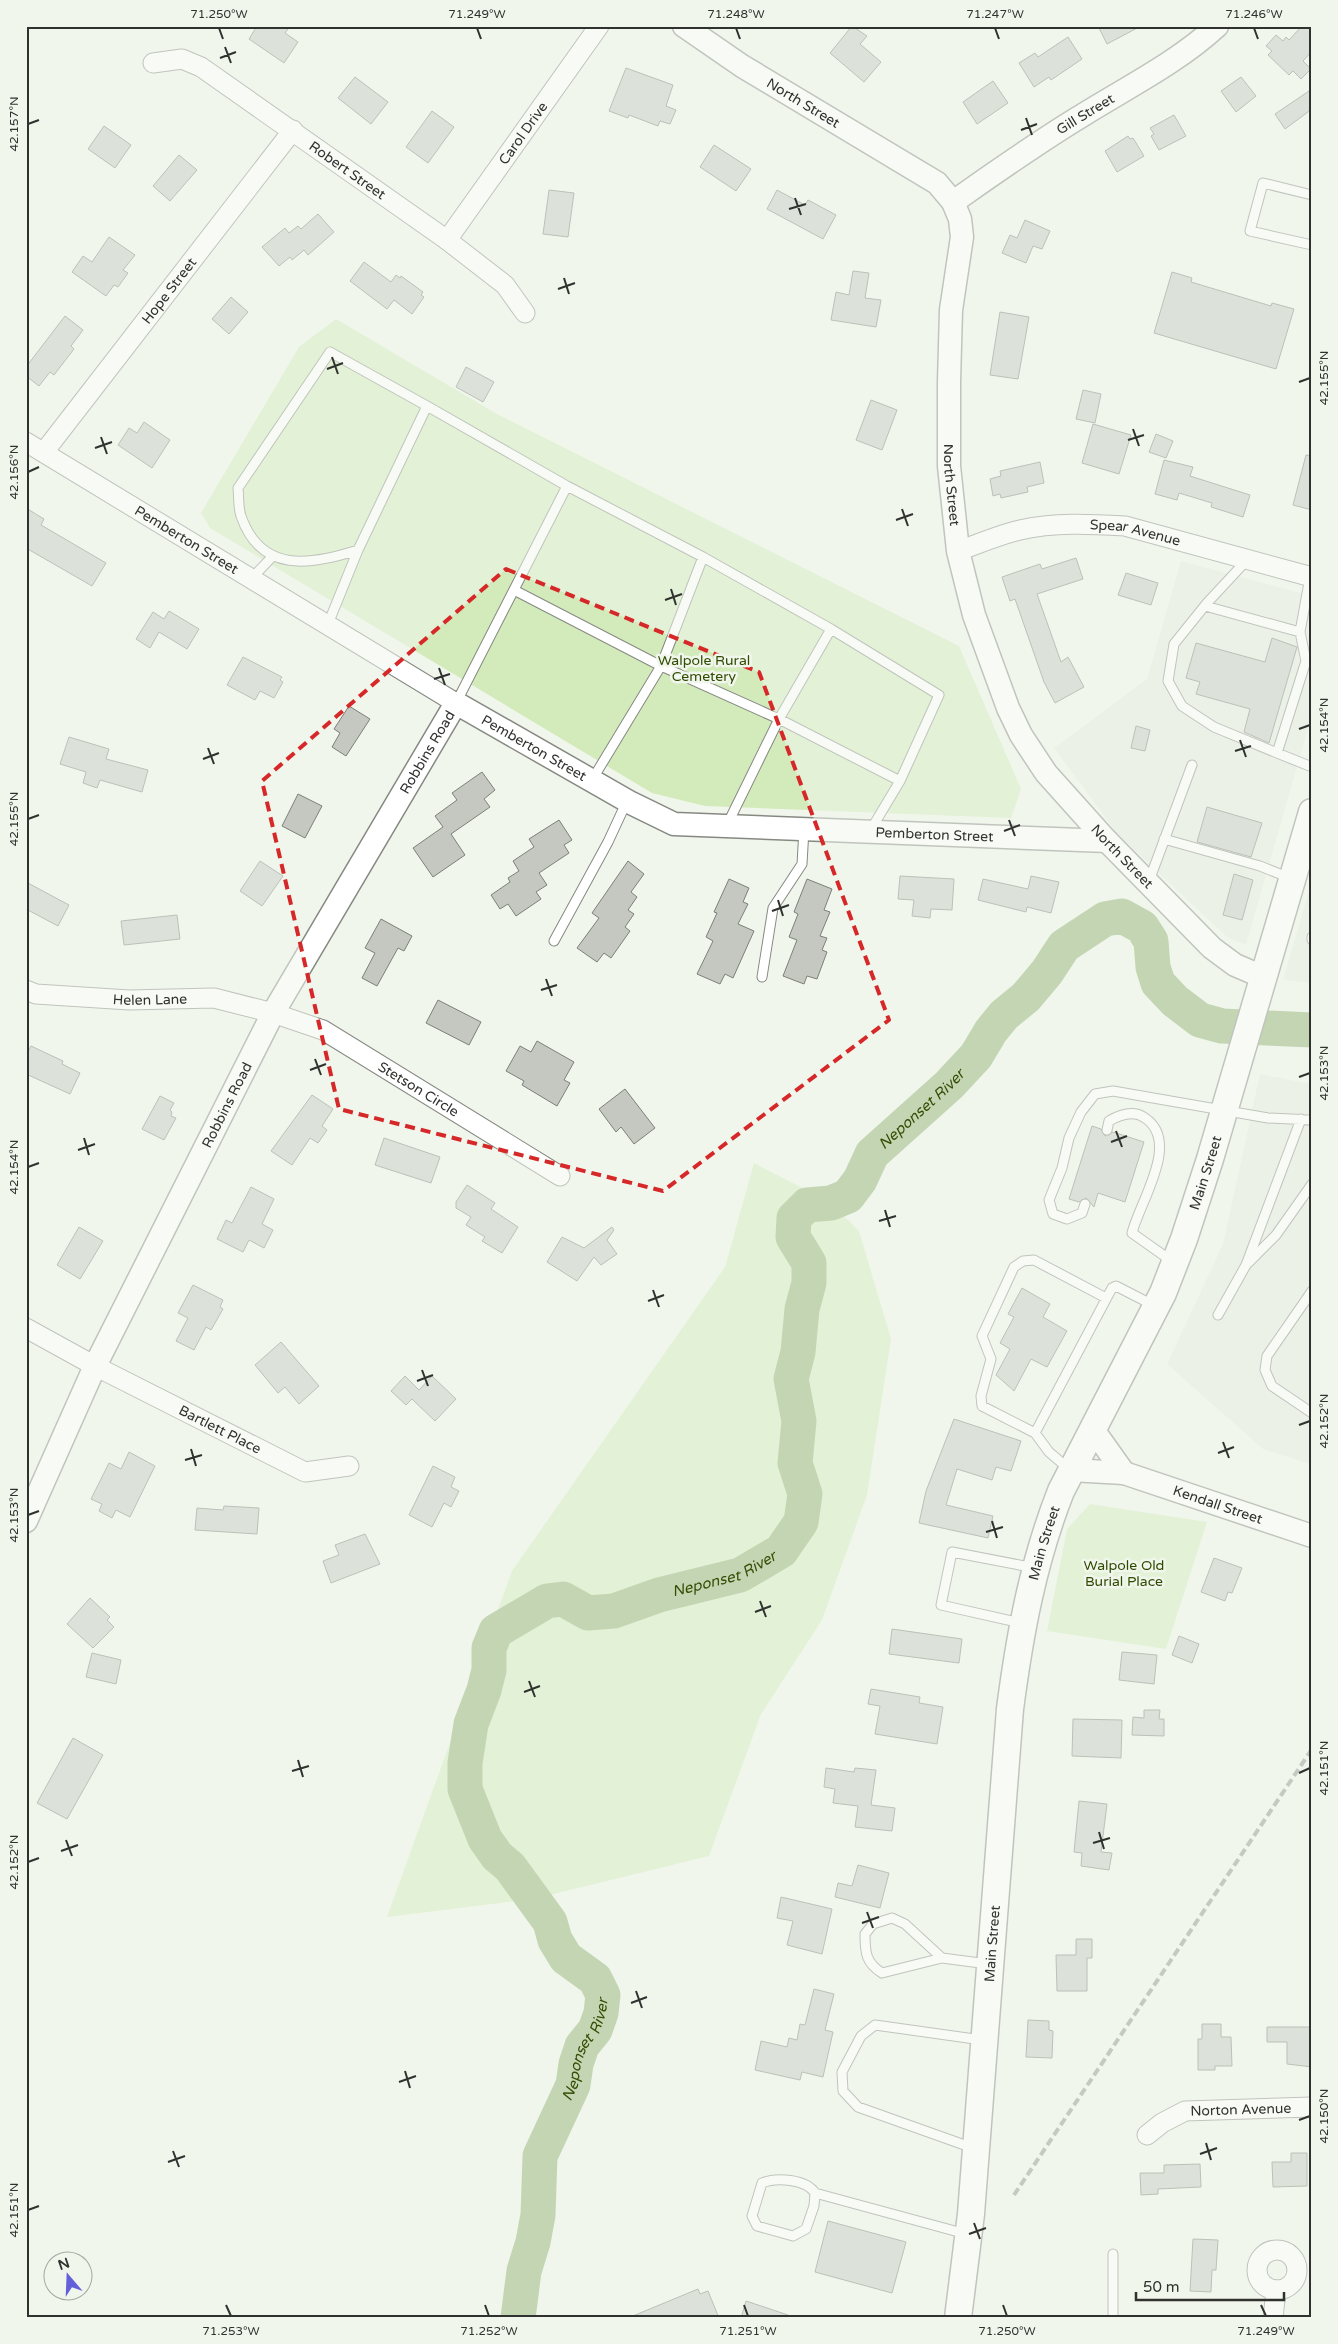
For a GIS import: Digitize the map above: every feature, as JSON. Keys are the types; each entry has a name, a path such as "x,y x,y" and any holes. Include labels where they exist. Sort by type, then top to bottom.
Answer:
{"main road":[{"name":"Main Street","path":"958,2318 976,2149 1010,1709 1022,1624 1035,1568 1050,1519 1071,1470 1156,1306 1174,1263 1224,1110 1312,812"}],"street":[{"name":"Carol Drive","path":"447,240 599,26"},
{"name":"North Street","path":"684,26 742,66 937,183 953,202 960,219 962,237 952,310 949,382 949,466 958,551 974,615 1008,708 1021,735 1046,773 1107,841 1212,948 1235,965 1263,977"},
{"name":"Gill Street","path":"953,202 1030,148 1162,67 1203,39 1217,26"},
{"name":"Robert Street","path":"153,63 182,59 200,67 293,130 447,240 505,285 524,313"},
{"name":"Hope Street","path":"44,452 293,130"},
{"name":"Pemberton Street","path":"26,442 456,703 627,800 674,824 1107,841"},
{"name":"Spear Avenue","path":"958,551 1020,530 1058,524 1101,524 1125,526 1311,577"},
{"name":"Robbins Road","path":"26,1521 95,1366 273,1013 456,703"},
{"name":"Helen Lane","path":"26,990 36,994 129,1000 214,998 273,1013"},
{"name":"Stetson Circle","path":"273,1013 323,1030 560,1176"},
{"name":"Bartlett Place","path":"26,1328 95,1366 305,1472 349,1466"},
{"path":"1092,1428 1124,1473"},
{"name":"Kendall Street","path":"1071,1470 1124,1473 1312,1536"},
{"name":"Norton Avenue","path":"1147,2135 1162,2123 1185,2111 1312,2107"},
{"path":"1273,2318 1276,2290"}],"lane":[{"path":"1312,195 1263,183 1250,231 1312,245"},
{"path":"358,550 328,560 301,563 272,557 252,538 240,515 238,488 330,352 567,486 703,557 831,628 939,695 900,781 870,831"},
{"path":"328,624 358,550 427,406"},
{"path":"456,703 567,486"},
{"path":"252,578 272,557"},
{"path":"592,780 661,666 703,557"},
{"path":"1247,560 1205,606 1174,644 1168,681 1182,706 1214,727 1312,767"},
{"path":"1277,753 1309,661 1300,632 1311,577"},
{"path":"514,590 661,666 779,719 900,781"},
{"path":"1205,606 1300,632"},
{"path":"726,826 779,719 831,628"},
{"path":"1149,882 1192,765"},
{"path":"554,941 608,842 627,800"},
{"path":"762,978 773,908 802,864 804,829"},
{"path":"1164,839 1260,866 1292,879"},
{"path":"1085,1204 1082,1213 1067,1219 1053,1214 1049,1200 1062,1168 1069,1138 1081,1112 1095,1094 1113,1091 1268,1118 1312,1120"},
{"path":"1106,1130 1109,1121 1120,1115 1139,1114 1148,1120 1158,1132 1161,1152 1136,1215 1132,1233 1174,1263"},
{"path":"1218,1315 1246,1265 1301,1119"},
{"path":"1246,1265 1276,1235 1312,1184"},
{"path":"1071,1470 1049,1452 1035,1433 984,1409 980,1401 991,1359 982,1336 1014,1267 1023,1261 1034,1260 1106,1298"},
{"path":"1035,1433 1112,1288 1116,1286 1156,1306"},
{"path":"1312,1291 1267,1356 1265,1370 1272,1386 1312,1413"},
{"path":"1022,1624 941,1605 952,1552 1035,1568"},
{"path":"942,1958 905,1924 892,1918 873,1924 865,1934 865,1950 872,1966 882,1972 942,1958 991,1964"},
{"path":"976,2149 858,2107 843,2091 842,2072 861,2036 875,2026 984,2040"},
{"path":"815,2193 814,2206 806,2229 793,2236 757,2226 752,2216 762,2183 772,2178 812,2188 815,2193 968,2234"},
{"path":"1112,2318 1113,2254"}],"highlighted area":[{"path":"506,569 759,672 889,1020 663,1191 339,1109 262,781"}],"shaded area":[{"path":"1181,561 1312,596 1312,715 1246,945 1227,937 1119,836 1054,748 1147,679"},
{"path":"1312,880 1312,983 1283,980"},
{"path":"1260,1074 1312,1084 1312,1465 1263,1449 1167,1364 1223,1244"}],"green space":[{"name":"Walpole Rural Cemetery","path":"336,319 497,414 959,646 1021,789 1011,818 705,806 652,793 210,528 201,513 299,347"},
{"path":"754,1163 831,1203 859,1231 891,1339 867,1495 822,1620 761,1714 709,1856 533,1899 387,1917 512,1571 725,1267"},
{"name":"Walpole Old Burial Place","path":"1090,1504 1207,1522 1166,1649 1047,1631 1067,1529"}],"building":[{"path":"257,26 290,26 285,33 298,42 284,63 249,39"},
{"path":"852,26 867,36 860,44 881,62 864,82 830,53"},
{"path":"1098,26 1141,26 1107,44"},
{"path":"1302,26 1312,26 1312,51 1303,61 1311,69 1301,79 1293,71 1289,75 1268,55 1272,51 1266,46 1276,35 1283,41 1286,37 1289,40"},
{"path":"1068,37 1082,59 1051,80 1049,77 1034,87 1019,63 1035,53 1038,57"},
{"path":"626,68 673,85 666,106 676,110 670,124 660,121 658,126 629,115 628,118 609,111"},
{"path":"355,77 388,102 371,124 338,98"},
{"path":"1241,77 1256,96 1236,112 1221,91"},
{"path":"993,81 1008,103 977,124 963,102"},
{"path":"1312,89 1312,109 1285,129 1275,114"},
{"path":"432,111 454,127 428,163 406,147"},
{"path":"1174,115 1186,136 1159,150 1151,136 1154,134 1150,128"},
{"path":"104,126 131,145 115,168 88,149"},
{"path":"1128,136 1130,139 1133,138 1144,156 1117,172 1105,151"},
{"path":"714,145 751,169 736,191 700,167"},
{"path":"179,155 197,170 170,201 153,186"},
{"path":"549,190 574,193 568,237 543,234"},
{"path":"777,190 805,205 808,200 836,215 823,239 767,209"},
{"path":"318,214 334,232 308,255 304,250 292,260 290,257 279,266 262,247 285,228 289,233 298,226 301,229"},
{"path":"1025,220 1050,231 1042,249 1033,246 1026,263 1002,253 1010,235 1017,238"},
{"path":"109,237 135,255 123,270 128,273 118,287 114,285 106,296 72,272 83,256 92,262"},
{"path":"364,262 391,282 396,275 400,278 401,276 423,292 421,295 424,297 412,314 394,300 387,309 350,281"},
{"path":"853,271 869,273 865,298 881,300 876,327 831,320 836,292 849,295"},
{"path":"1172,272 1192,278 1191,282 1271,306 1272,303 1294,309 1276,369 1154,333"},
{"path":"231,297 248,312 229,334 212,319"},
{"path":"1000,312 1029,317 1018,379 990,375"},
{"path":"65,316 83,330 71,346 74,349 54,375 50,372 39,386 26,376 26,367"},
{"path":"466,367 494,382 483,402 456,387"},
{"path":"1083,390 1101,394 1095,423 1076,419"},
{"path":"871,400 897,410 882,450 856,440"},
{"path":"144,422 170,440 152,468 118,445 129,428 137,433"},
{"path":"1093,424 1131,435 1119,474 1082,463"},
{"path":"1156,434 1173,441 1166,458 1149,452"},
{"path":"1306,455 1312,456 1312,510 1293,505"},
{"path":"1164,460 1193,467 1190,476 1250,495 1243,517 1211,507 1212,503 1179,493 1177,500 1155,494"},
{"path":"1040,462 1044,483 1027,487 1028,492 1001,498 1000,494 993,496 990,479 1001,476 1000,471"},
{"path":"26,508 44,519 41,525 106,563 92,586 26,548"},
{"path":"1076,558 1083,579 1037,594 1061,662 1068,657 1084,687 1055,703 1044,682 1015,599 1010,601 1002,577 1040,564 1042,569"},
{"path":"1126,573 1158,583 1151,605 1118,595"},
{"path":"169,611 199,629 187,649 159,632 150,648 136,639 153,612 164,619"},
{"path":"1272,638 1297,647 1269,743 1244,732 1250,709 1196,694 1200,682 1186,678 1196,643 1265,662"},
{"path":"243,657 282,677 280,680 283,682 274,698 260,691 255,700 227,685"},
{"path":"349,706 370,719 346,756 332,747 340,733 334,729"},
{"path":"1136,726 1150,730 1145,751 1131,748"},
{"path":"69,737 109,749 106,759 148,770 142,792 100,780 97,788 83,783 86,772 60,764"},
{"path":"482,772 495,790 484,799 490,807 451,834 465,855 433,877 413,848 443,827 435,816 457,800 452,793"},
{"path":"298,794 322,806 305,838 282,826"},
{"path":"1207,807 1262,823 1251,857 1197,842"},
{"path":"559,820 572,840 564,845 569,853 539,873 547,885 536,892 541,899 516,916 508,904 500,909 491,895 510,882 508,878 519,871 513,861 534,847 529,839"},
{"path":"260,861 283,876 262,906 240,891"},
{"path":"628,861 644,874 631,892 637,897 628,910 634,914 625,927 630,931 611,958 604,953 597,962 577,948 599,918 592,913"},
{"path":"1234,874 1253,880 1242,920 1223,915"},
{"path":"900,876 954,879 952,910 931,909 930,918 912,916 914,900 898,899"},
{"path":"1031,876 1059,882 1051,913 1027,907 1026,912 978,900 983,879 1028,889"},
{"path":"729,879 749,888 743,902 748,904 738,924 754,931 733,978 725,974 720,984 697,974 713,941 706,937 717,913 714,912"},
{"path":"807,879 832,889 824,910 830,912 820,936 827,938 822,950 827,952 817,979 807,976 804,984 783,976 797,940 789,937 798,914 794,912"},
{"path":"26,882 69,905 58,926 26,909"},
{"path":"177,915 180,939 124,945 121,921"},
{"path":"381,919 412,936 404,951 398,948 377,986 362,978 375,953 365,948"},
{"path":"438,1000 481,1022 469,1045 426,1023"},
{"path":"537,1041 574,1062 564,1080 570,1083 557,1106 522,1085 524,1081 506,1071 520,1046 531,1052"},
{"path":"31,1046 63,1061 62,1064 80,1073 70,1094 26,1074 26,1056"},
{"path":"625,1089 655,1128 634,1144 621,1127 616,1132 599,1109"},
{"path":"312,1095 333,1109 322,1126 327,1130 318,1143 310,1138 292,1165 271,1151"},
{"path":"160,1096 174,1103 170,1110 172,1112 171,1116 176,1118 164,1140 142,1129"},
{"path":"1092,1126 1101,1129 1105,1136 1113,1132 1144,1142 1125,1202 1098,1193 1094,1207 1086,1198 1079,1202 1069,1199"},
{"path":"384,1138 440,1157 431,1183 375,1165"},
{"path":"467,1185 495,1203 491,1209 518,1227 502,1253 482,1241 485,1237 466,1225 471,1217 456,1208 456,1202"},
{"path":"251,1187 274,1199 262,1224 273,1230 264,1248 249,1240 243,1252 217,1239 226,1220 232,1223"},
{"path":"79,1227 103,1241 80,1279 57,1265"},
{"path":"612,1227 614,1230 607,1240 617,1254 601,1265 594,1257 577,1281 547,1262 562,1237 584,1248"},
{"path":"193,1285 223,1300 220,1307 223,1309 211,1330 206,1327 194,1350 176,1341 188,1318 178,1313"},
{"path":"1022,1288 1050,1304 1043,1317 1067,1331 1047,1367 1031,1359 1014,1391 996,1375 1010,1349 1000,1343 1014,1317 1008,1314"},
{"path":"281,1342 319,1386 299,1404 285,1387 278,1393 255,1365"},
{"path":"405,1376 419,1390 432,1376 456,1399 435,1421 412,1399 406,1405 391,1391"},
{"path":"954,1419 1021,1441 1011,1471 996,1467 992,1480 957,1469 946,1505 993,1516 988,1538 919,1523 926,1491"},
{"path":"129,1452 155,1466 130,1517 116,1510 112,1518 99,1511 102,1504 91,1499 109,1463 121,1469"},
{"path":"433,1466 455,1477 451,1487 459,1491 451,1507 444,1503 432,1527 409,1515"},
{"path":"224,1506 259,1508 257,1534 195,1530 197,1508 223,1510"},
{"path":"365,1534 380,1564 331,1583 323,1561 339,1555 335,1545"},
{"path":"1214,1558 1242,1568 1232,1593 1228,1592 1225,1601 1201,1592"},
{"path":"90,1598 110,1617 107,1620 114,1627 93,1648 67,1624"},
{"path":"892,1629 962,1639 959,1663 889,1654"},
{"path":"1179,1636 1199,1644 1192,1663 1172,1655"},
{"path":"1122,1652 1157,1655 1154,1684 1119,1680"},
{"path":"92,1653 121,1660 116,1684 86,1677"},
{"path":"871,1689 920,1697 919,1703 943,1707 937,1744 875,1734 880,1706 868,1704"},
{"path":"1144,1710 1160,1710 1159,1719 1164,1719 1164,1736 1132,1735 1133,1717 1144,1718"},
{"path":"1073,1719 1122,1720 1121,1758 1072,1756"},
{"path":"73,1738 103,1755 67,1819 37,1803"},
{"path":"826,1768 854,1772 855,1768 876,1770 871,1805 895,1808 892,1831 855,1827 858,1806 833,1803 835,1789 824,1787"},
{"path":"1079,1801 1107,1804 1101,1852 1112,1853 1109,1870 1081,1866 1082,1853 1074,1852"},
{"path":"858,1865 889,1873 880,1908 835,1897 838,1883 852,1886"},
{"path":"781,1897 832,1909 822,1954 787,1945 793,1921 777,1918"},
{"path":"1076,1939 1092,1939 1092,1958 1087,1958 1087,1991 1057,1991 1056,1955 1076,1955"},
{"path":"814,1989 834,1994 825,2030 833,2032 823,2077 802,2072 800,2080 755,2070 761,2041 787,2047 789,2038 797,2040 800,2024 805,2025"},
{"path":"1028,2020 1049,2021 1049,2030 1053,2031 1052,2058 1026,2057"},
{"path":"1202,2024 1221,2024 1221,2037 1231,2037 1232,2066 1215,2066 1215,2070 1198,2070 1198,2039 1202,2039"},
{"path":"1267,2027 1312,2027 1312,2067 1287,2064 1287,2042 1267,2042"},
{"path":"1291,2153 1307,2153 1307,2186 1273,2187 1272,2162 1291,2162"},
{"path":"1200,2164 1201,2187 1158,2189 1158,2194 1141,2195 1140,2173 1164,2173 1164,2165"},
{"path":"828,2221 906,2242 892,2293 815,2272"},
{"path":"1193,2239 1218,2240 1216,2270 1212,2270 1211,2292 1190,2291"},
{"path":"698,2289 700,2294 708,2291 719,2318 628,2318"},
{"path":"746,2301 788,2315 788,2318 741,2318"}],"waterway":[{"name":"Neponset River","path":"518,2318 524,2271 533,2242 538,2215 540,2156 573,2085 576,2064 582,2046 595,2030 601,2013 603,1995 595,1979 566,1958 555,1940 550,1922 510,1867 497,1856 485,1839 465,1789 465,1763 471,1724 484,1690 489,1670 489,1648 496,1631 547,1601 563,1599 588,1613 614,1611 659,1595 740,1575 781,1551 801,1522 805,1494 795,1463 799,1421 791,1379 798,1352 802,1309 809,1283 809,1263 793,1237 794,1218 807,1205 831,1203 848,1196 860,1180 872,1154 949,1085 976,1056 991,1031 1004,1015 1026,997 1047,972 1064,946 1105,919 1122,916 1142,927 1151,941 1153,967 1158,983 1175,1001 1200,1020 1222,1026 1312,1030"}],"railway":[{"path":"1014,2195 1312,1749"}]}
